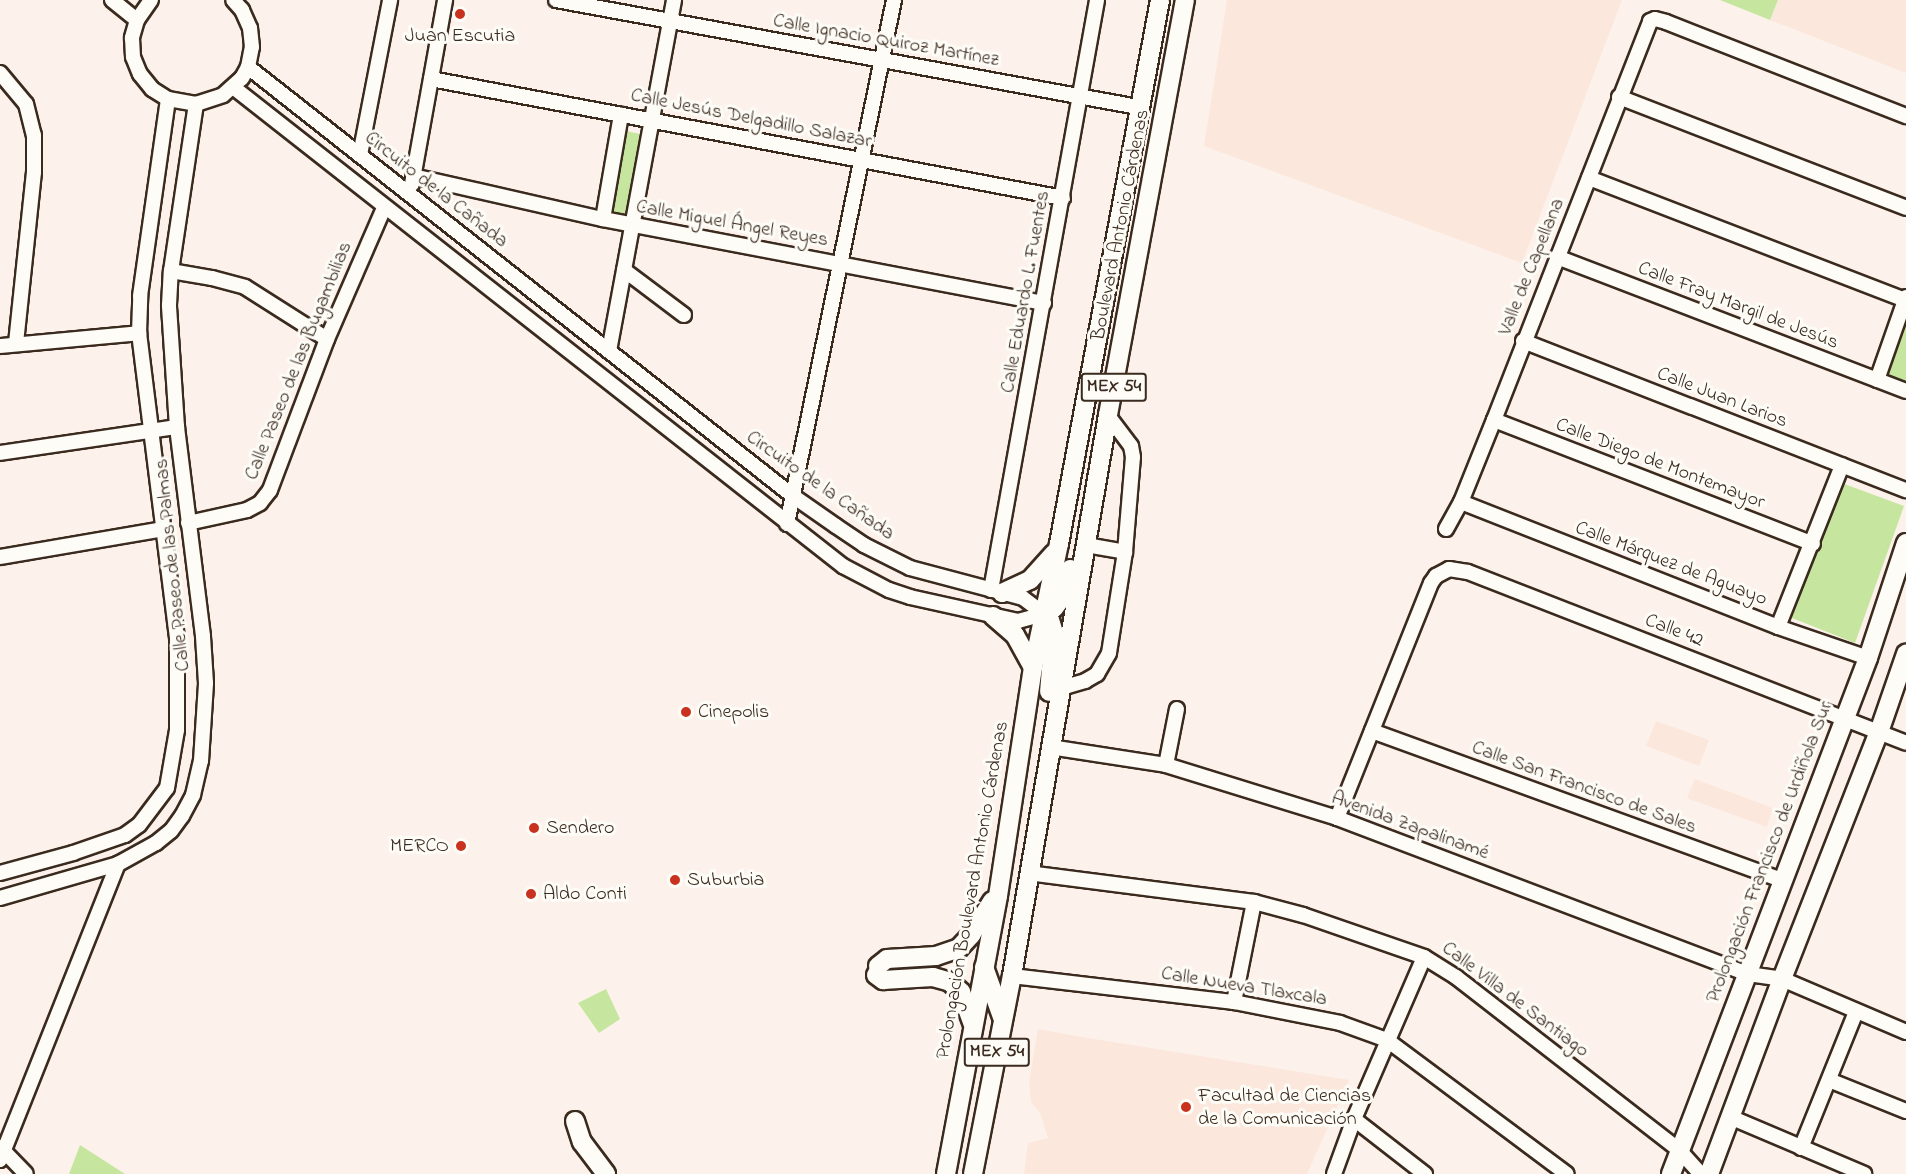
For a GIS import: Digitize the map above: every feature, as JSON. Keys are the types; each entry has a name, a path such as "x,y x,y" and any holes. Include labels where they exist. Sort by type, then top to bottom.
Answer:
{"main road":[{"name":"Boulevard Antonio Cárdenas","path":"1044,614 1160,0"},
{"name":"Boulevard Antonio Cárdenas","path":"1063,680 1108,414 1185,0"},
{"path":"1051,740 1047,714 1054,633 1050,620 1044,614 1054,608 1063,596 1077,539 1087,538"},
{"name":"Prolongación Francisco de Urdiñola Sur","path":"1671,1174 1868,658 1906,543"},
{"path":"996,591 1024,584 1035,576 1059,544"},
{"name":"Prolongación Boulevard Antonio Cárdenas","path":"946,1174 998,896 1033,667 1044,614"},
{"path":"993,616 1015,635 1033,667"},
{"path":"1709,1174 1782,979 1879,732 1906,654"},
{"name":"MEX 54","path":"973,1174 1012,976 1063,680"},
{"path":"973,1025 961,992 950,982 933,977 883,980 877,970 887,959 936,956 959,948 971,935 989,904 998,896"},
{"path":"1003,1021 993,986 984,967 1019,929"},
{"path":"575,1121 582,1142 606,1174"},
{"path":"934,1174 956,1127"}],"street":[{"path":"112,0 137,20"},
{"path":"151,0 137,20 132,38 136,65 152,88 168,99 195,104 210,101 233,87 248,67 252,47 250,28 242,10 233,0"},
{"path":"360,154 390,0"},
{"path":"410,193 445,0"},
{"name":"Calle Ignacio Quiroz Martínez","path":"556,0 1138,107"},
{"path":"609,351 674,0"},
{"path":"787,524 842,264 894,0"},
{"name":"Calle Eduardo L. Fuentes","path":"996,591 1097,0"},
{"name":"Valle de Capellana","path":"1446,529 1461,502 1589,178 1644,29 1652,19 1666,22 1906,116"},
{"name":"Circuito de la Cañada","path":"248,67 793,496 864,545 891,559 946,579 1023,598 1044,614"},
{"path":"0,73 26,104 34,135 34,172 16,344"},
{"name":"Calle Jesús Delgadillo Salazar","path":"431,79 1063,198"},
{"path":"233,87 384,208 843,566 889,590 993,616 1018,621 1044,614"},
{"path":"1619,97 1906,208"},
{"name":"Calle Paseo de las Palmas","path":"0,873 73,853 125,834 139,825 167,788 177,730 177,638 139,333 140,296 168,99"},
{"name":"Calle Paseo de las Palmas","path":"0,898 118,864 140,854 171,831 193,795 201,761 206,684 203,636 177,427 169,339 171,271 195,104"},
{"path":"603,219 621,115"},
{"name":"Calle Miguel Ángel Reyes","path":"413,176 632,225 1044,303"},
{"path":"1589,178 1905,298 1877,380"},
{"name":"Calle Paseo de las Bugambilias","path":"189,523 235,514 260,503 270,490 327,339 384,208"},
{"name":"Calle Fray Margil de Jesús","path":"1557,257 1906,391"},
{"path":"624,270 684,315"},
{"path":"171,271 212,278 245,287 327,339"},
{"path":"0,346 139,333"},
{"name":"Calle Juan Larios","path":"1523,341 1906,490"},
{"path":"1063,680 1085,681 1104,666 1109,653 1125,552 1133,457 1131,446 1108,414"},
{"name":"Calle Diego de Montemayor","path":"1494,420 1813,544"},
{"path":"0,453 177,427"},
{"path":"1778,627 1813,544 1842,465"},
{"name":"Calle Márquez de Aguayo","path":"1461,502 1778,627 1868,658"},
{"path":"0,557 163,529"},
{"path":"1087,538 1125,552"},
{"name":"Calle 42","path":"1372,731 1431,583 1442,571 1449,569 1468,572 1906,743"},
{"path":"1166,765 1178,709"},
{"path":"1337,818 1372,731"},
{"name":"Calle San Francisco de Sales","path":"1372,731 1784,881"},
{"name":"Avenida Zapalinamé","path":"1051,740 1166,765 1337,818 1748,974 1782,979 1906,1032"},
{"path":"167,788 193,795"},
{"path":"26,1174 1,1152 118,864"},
{"name":"Calle Villa de Santiago","path":"1028,873 1254,902 1303,915 1424,957 1456,977 1680,1151 1701,1174"},
{"path":"1234,1002 1254,902"},
{"path":"1334,1174 1354,1119 1424,957"},
{"name":"Calle Nueva Tlaxcala","path":"1012,976 1234,1002 1340,1023 1387,1040 1567,1174"},
{"path":"1801,1148 1857,1012"},
{"path":"1829,1080 1906,1111"},
{"path":"1730,1117 1864,1174"},
{"path":"1354,1119 1425,1174"}],"shaded area":[{"path":"1227,0 1622,0 1522,263 1204,146"},
{"path":"1778,0 1906,0 1906,73 1770,20"},
{"path":"1656,721 1709,740 1699,766 1646,746"},
{"path":"1695,779 1773,808 1767,827 1687,798"},
{"name":"Facultad de Ciencias de la Comunicación","path":"1038,1029 1349,1080 1307,1174 1024,1174 1028,1143 1048,1138 1040,1113 1031,1102 1029,1081"}],"green space":[{"path":"1720,0 1778,0 1770,20"},
{"path":"626,131 640,134 626,216 611,213"},
{"path":"1906,310 1906,383 1882,374"},
{"path":"1839,482 1904,506 1855,643 1787,616"},
{"path":"606,989 620,1019 599,1033 578,1003"},
{"path":"80,1145 125,1174 69,1174"}],"place":[{"name":"Juan Escutia","path":"460,14"},
{"name":"Cinepolis","path":"686,712"},
{"name":"Sendero","path":"534,828"},
{"name":"MERCO","path":"461,846"},
{"name":"Suburbia","path":"675,880"},
{"name":"Aldo Conti","path":"531,894"},
{"name":"Facultad de Ciencias de la Comunicación","path":"1186,1107"}]}
